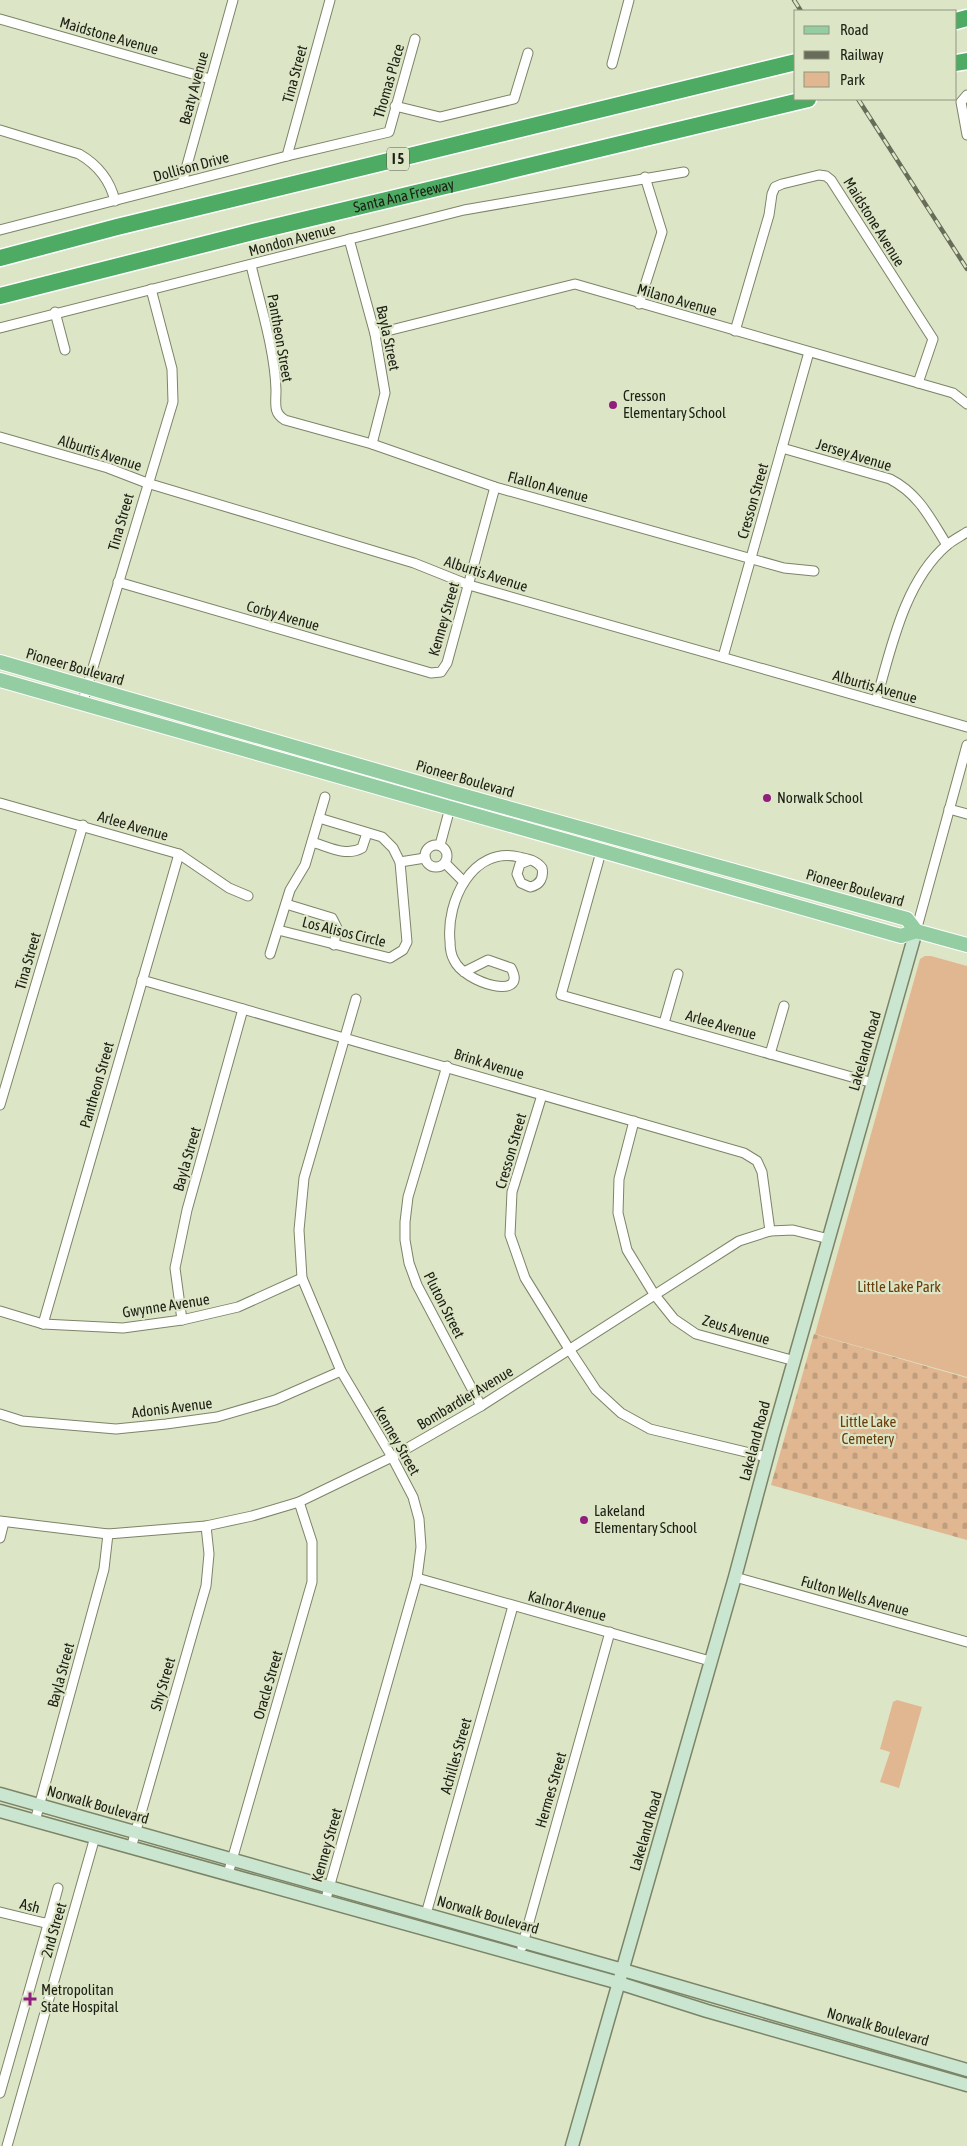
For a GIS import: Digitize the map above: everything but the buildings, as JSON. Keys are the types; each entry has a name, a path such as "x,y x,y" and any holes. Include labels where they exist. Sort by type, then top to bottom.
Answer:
{"highway":[{"name":"I 5","path":"0,258 127,225 794,62"},
{"name":"Santa Ana Freeway","path":"0,296 253,232 804,100"}],"main road":[{"name":"Pioneer Boulevard","path":"0,662 454,793 907,919 916,931"},
{"name":"Pioneer Boulevard","path":"0,680 901,936 916,931 967,945"},
{"name":"Lakeland Road","path":"572,2146 735,1577 767,1457 916,931"},
{"name":"Norwalk Boulevard","path":"0,1794 623,1970 967,2070"},
{"name":"Norwalk Boulevard","path":"0,1811 619,1983 720,2015 967,2085"}],"street":[{"name":"Beaty Avenue","path":"182,183 233,0"},
{"name":"Tina Street","path":"287,156 330,0"},
{"path":"612,64 629,0"},
{"name":"Maidstone Avenue","path":"0,20 210,79"},
{"name":"Thomas Place","path":"389,132 415,39"},
{"path":"395,106 440,117 514,99 528,53"},
{"path":"964,98 967,135"},
{"path":"0,130 80,154 91,161 111,187 115,201"},
{"name":"Dollison Drive","path":"0,230 287,156 389,132"},
{"name":"Mondon Avenue","path":"0,328 56,312 251,265 464,210 645,177 684,172"},
{"name":"Maidstone Avenue","path":"735,331 775,187 818,175 826,176 831,180 933,339 918,383"},
{"path":"639,304 662,232 645,177"},
{"name":"Bayla Street","path":"348,239 375,334 385,393 372,444"},
{"name":"Pantheon Street","path":"251,265 276,374 275,409 278,416"},
{"name":"Milano Avenue","path":"375,334 574,284 918,383 953,394 967,404"},
{"name":"Tina Street","path":"82,704 172,402 174,385 172,369 151,289"},
{"path":"56,312 65,350"},
{"name":"Cresson Street","path":"723,657 809,352"},
{"name":"Flallon Avenue","path":"278,416 286,420 372,444 495,487 751,557 784,568 814,571"},
{"name":"Alburtis Avenue","path":"0,437 108,468 147,483 414,564 469,585 967,727"},
{"name":"Jersey Avenue","path":"782,448 890,479 905,487 916,498 947,545"},
{"name":"Kenney Street","path":"441,672 447,663 495,487"},
{"path":"876,701 899,621 912,590 947,545 967,532"},
{"name":"Corby Avenue","path":"118,582 432,673 441,672"},
{"name":"Lakeland Road","path":"916,931 967,745"},
{"path":"440,845 454,793"},
{"name":"Los Alisos Circle","path":"270,954 290,890 305,865 326,797"},
{"name":"Arlee Avenue","path":"0,803 83,825 179,854 228,888 248,896"},
{"path":"949,809 967,814"},
{"name":"Los Alisos Circle","path":"278,930 390,958 404,950 407,942 400,862 393,848 382,837 320,818"},
{"name":"Tina Street","path":"0,1105 83,825"},
{"path":"312,842 348,853 355,852 362,848 367,833"},
{"path":"432,845 440,845 446,849 448,856 445,863 438,867 430,865 425,858 426,851 432,845"},
{"name":"Arlee Avenue","path":"601,852 561,995 873,1082"},
{"name":"Pantheon Street","path":"43,1324 179,854"},
{"path":"464,972 488,960 509,966 514,977 509,986 499,987 478,982 464,972 454,961 450,932 456,898 464,882 478,866 494,857 511,856 530,860"},
{"path":"400,862 425,858"},
{"path":"445,863 464,882"},
{"path":"286,904 332,918 337,928 334,945"},
{"path":"664,1023 678,974"},
{"name":"Brink Avenue","path":"142,980 744,1152 757,1161 762,1172 770,1230"},
{"name":"Kenney Street","path":"325,1902 417,1578 421,1547 419,1519 412,1497 392,1457 341,1371 302,1278 299,1230 304,1178 356,999"},
{"path":"770,1054 784,1006"},
{"name":"Bayla Street","path":"182,1320 175,1268 187,1210 243,1009"},
{"name":"Pluton Street","path":"447,1066 408,1197 405,1240 409,1263 417,1285 481,1406"},
{"name":"Cresson Street","path":"542,1095 512,1192 510,1235 525,1278 569,1349 596,1390 621,1413 650,1429 767,1457"},
{"name":"Zeus Avenue","path":"634,1121 620,1179 618,1213 627,1250 654,1294 674,1319 696,1334 795,1361"},
{"name":"Bombardier Avenue","path":"2,1522 108,1534 206,1526 252,1516 299,1502 392,1457 481,1406 739,1241 770,1230 793,1230 830,1239"},
{"name":"Gwynne Avenue","path":"0,1311 43,1324 123,1328 182,1320 238,1307 302,1278"},
{"name":"Adonis Avenue","path":"0,1414 22,1421 116,1429 166,1424 217,1417 275,1400 341,1371"},
{"name":"Oracle Street","path":"228,1874 312,1582 312,1542 299,1502"},
{"path":"0,1538 2,1522"},
{"name":"Shy Street","path":"131,1848 206,1586 209,1554 206,1526"},
{"name":"Bayla Street","path":"35,1821 104,1569 108,1534"},
{"name":"Fulton Wells Avenue","path":"735,1577 967,1642"},
{"name":"Kalnor Avenue","path":"417,1578 710,1661"},
{"name":"Achilles Street","path":"426,1914 514,1606"},
{"name":"Hermes Street","path":"519,1956 610,1632"},
{"name":"2nd Street","path":"7,2146 94,1838"},
{"name":"Ash","path":"0,1912 45,1923 48,1921 58,1888"},
{"path":"0,2093 48,1921"}],"green space":[{"name":"Little Lake Park","path":"925,956 967,966 967,1377 815,1334 920,959"},
{"name":"Little Lake Cemetery","path":"814,1334 967,1378 967,1540 771,1485"},
{"path":"897,1700 922,1707 899,1788 880,1782 890,1752 880,1749 893,1702"}],"railway":[{"path":"794,0 800,10"},
{"path":"859,100 967,269"}],"place":[{"name":"Cresson Elementary School","path":"613,405"},
{"name":"Norwalk School","path":"767,798"},
{"name":"Lakeland Elementary School","path":"584,1520"},
{"name":"Metropolitan State Hospital","path":"30,1999"}]}
